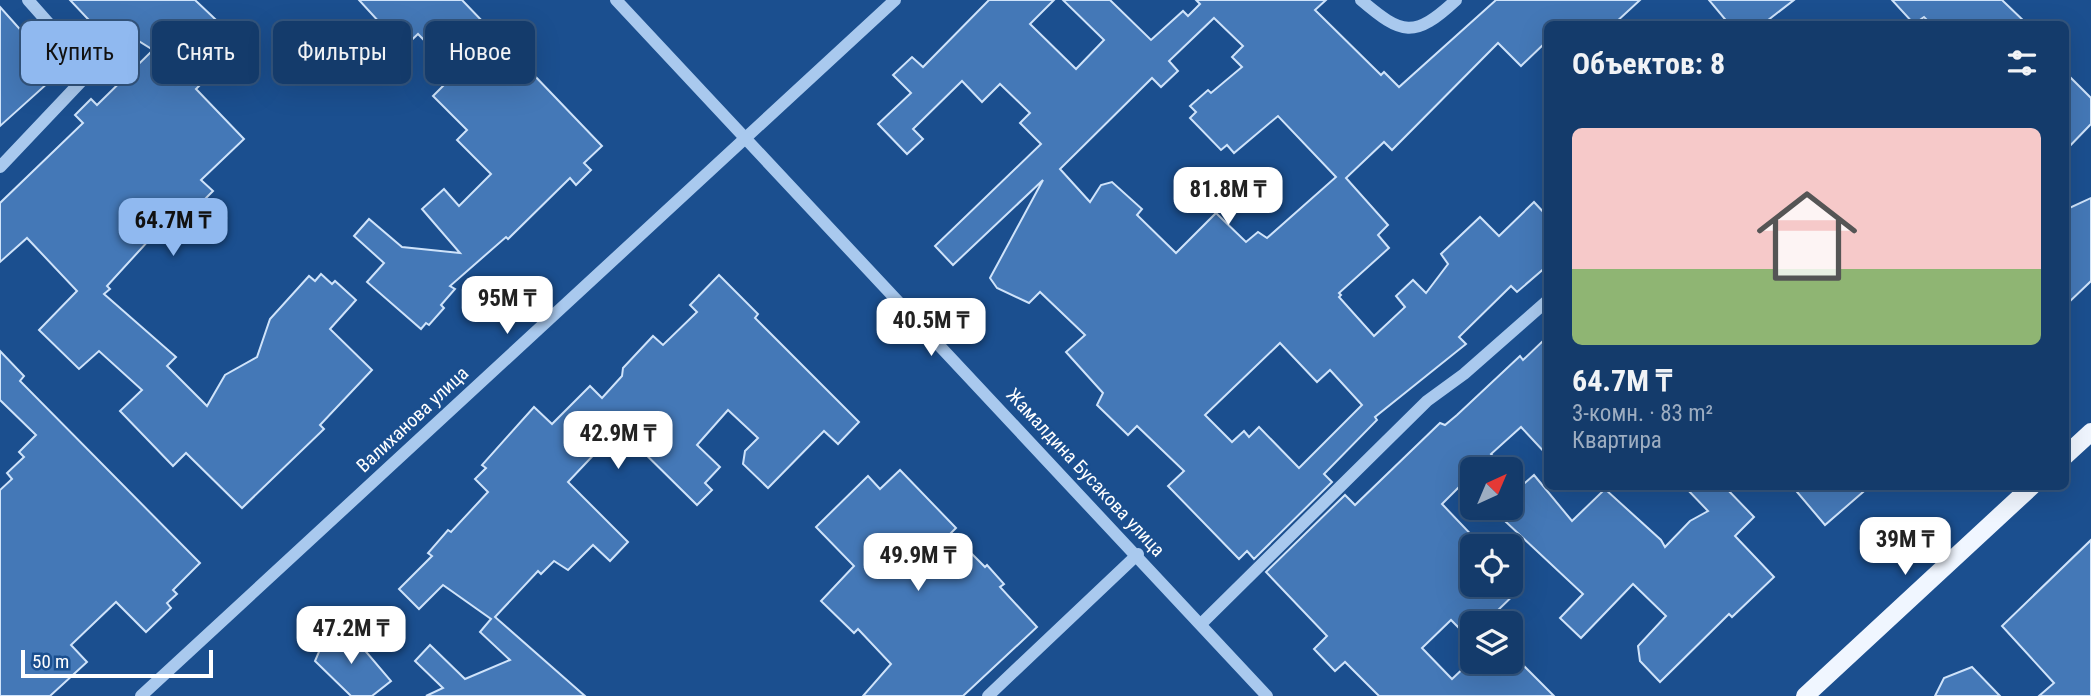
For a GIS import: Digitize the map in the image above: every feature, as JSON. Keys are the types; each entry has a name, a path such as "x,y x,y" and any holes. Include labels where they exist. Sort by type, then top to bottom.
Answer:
{"main road":[{"path":"2069,452 2091,432"},
{"path":"1805,696 2028,490"}],"street":[{"path":"0,167 91,71 28,0"},
{"name":"Жамалдина Бусакова улица","path":"616,0 1138,554 1267,696"},
{"name":"Валиханова улица","path":"141,696 895,0"},
{"path":"1361,0 1395,28 1414,28 1456,0"},
{"path":"1201,624 1427,401 1464,374 1544,304"},
{"path":"988,696 1138,554"}],"building":[{"path":"70,0 195,0 217,21 152,21 152,49 138,41 138,21 90,21"},
{"path":"359,0 462,0 482,21 425,21 425,41 418,34 411,41 411,21 378,21"},
{"path":"989,0 1054,0 1030,24 1076,69 1104,40 1063,0 1110,0 1151,40 1183,11 1188,16 1200,4 1196,0 1326,0 1315,10 1381,75 1384,72 1399,87 1496,0 1640,0 1617,21 1544,21 1544,44 1521,66 1498,43 1392,150 1384,142 1346,178 1388,225 1378,235 1389,248 1339,293 1339,297 1374,336 1405,307 1396,296 1413,280 1426,293 1448,264 1441,254 1480,217 1499,236 1534,202 1544,213 1544,269 1517,292 1511,286 1459,337 1466,344 1375,417 1377,420 1324,474 1332,482 1254,559 1247,551 1239,559 1168,486 1184,471 1137,426 1128,435 1097,405 1103,393 1066,352 1085,335 1040,292 1029,303 997,288 990,278 1043,180 953,265 935,246 1041,144 1020,123 1030,113 1000,84 982,102 962,81 913,129 923,139 907,154 878,124 911,93 893,75 912,57 923,67","holes":["1214,18 1243,46 1232,57 1242,67 1211,93 1208,90 1190,106 1196,112 1190,118 1221,150 1227,145 1234,153 1278,116 1336,177 1267,238 1258,232 1246,242 1216,213 1176,253 1137,215 1142,209 1112,182 1101,185 1090,202 1060,169 1152,78 1161,87 1178,71 1169,61","1280,343 1317,382 1330,370 1362,405 1299,468 1259,427 1249,437 1244,431 1232,442 1205,415"]},
{"path":"1709,0 1794,0 1767,21 1726,21"},
{"path":"1892,0 2002,0 2024,21 1928,21 1924,17 1918,21 1911,21"},
{"path":"0,7 21,30 21,84 47,84 0,126"},
{"path":"152,51 152,84 199,84 196,89 244,139 201,180 213,191 206,198 226,218 203,241 186,224 175,235 172,232 168,236 160,228 107,286 110,289 104,294 176,357 167,366 207,406 225,375 257,357 270,319 309,276 315,281 321,274 332,284 335,281 356,300 330,329 372,370 320,425 324,429 242,508 186,453 173,466 120,411 142,390 99,351 79,369 39,330 77,291 27,238 0,262 0,203 83,123 75,115 91,99 97,105 118,84 138,84 138,65"},
{"path":"535,76 602,146 584,163 591,170 576,185 570,178 508,239 506,237 450,286 455,289 441,305 444,308 429,325 426,323 421,329 367,282 384,263 354,236 369,219 402,247 460,253 422,209 444,189 459,206 491,174 457,140 467,130 433,96 445,84 535,84"},
{"path":"2069,76 2091,98 2091,124 2069,147"},
{"path":"2091,198 2091,281 2069,302 2069,208"},
{"path":"719,275 758,314 755,318 859,422 838,444 824,431 768,488 743,464 745,451 758,438 728,410 697,445 720,467 705,483 712,490 697,505 619,428 568,482 628,542 610,561 593,545 568,570 554,561 541,574 538,571 495,617 585,696 426,696 443,688 415,661 430,645 465,679 510,660 480,632 491,619 443,585 419,609 399,589 432,556 428,553 448,530 451,532 488,492 475,479 486,468 482,465 534,407 552,424 590,386 602,398 622,376 623,368 653,336 663,345 697,312 690,305"},
{"path":"1544,340 1544,452 1521,427 1491,454 1494,457 1460,457 1460,486 1442,504 1471,534 1460,534 1460,597 1512,597 1497,611 1460,611 1460,629 1451,620 1422,648 1452,679 1460,671 1460,674 1523,674 1523,665 1554,696 1379,696 1345,662 1335,671 1314,649 1327,636 1266,572 1345,495 1355,505 1440,423 1445,425 1457,415 1520,356 1523,360"},
{"path":"0,351 24,376 20,381 200,563 173,590 177,594 167,603 171,608 146,632 116,602 71,645 87,662 50,696 0,696 0,490 12,479 7,473 24,457 19,452 36,435 0,400"},
{"path":"900,470 956,528 951,533 985,567 987,565 1004,584 1000,587 1037,627 963,696 863,696 891,664 858,629 854,633 821,601 854,566 816,527 868,476 880,489"},
{"path":"1534,475 1572,521 1606,490 1661,540 1665,547 1690,521 1708,511 1688,490 1728,490 1754,517 1735,536 1774,577 1732,617 1729,614 1660,682 1640,661 1638,646 1666,616 1633,584 1581,638 1560,618 1583,594 1523,538 1523,534 1519,534 1504,520 1523,520 1523,485"},
{"path":"1795,490 1865,490 1825,525"},
{"path":"2091,540 2091,696 2039,696 2054,683 2002,626"},
{"path":"345,627 391,681 372,696 351,696 315,661 321,647"},
{"path":"1972,667 2000,696 1935,696 1944,678"}]}
